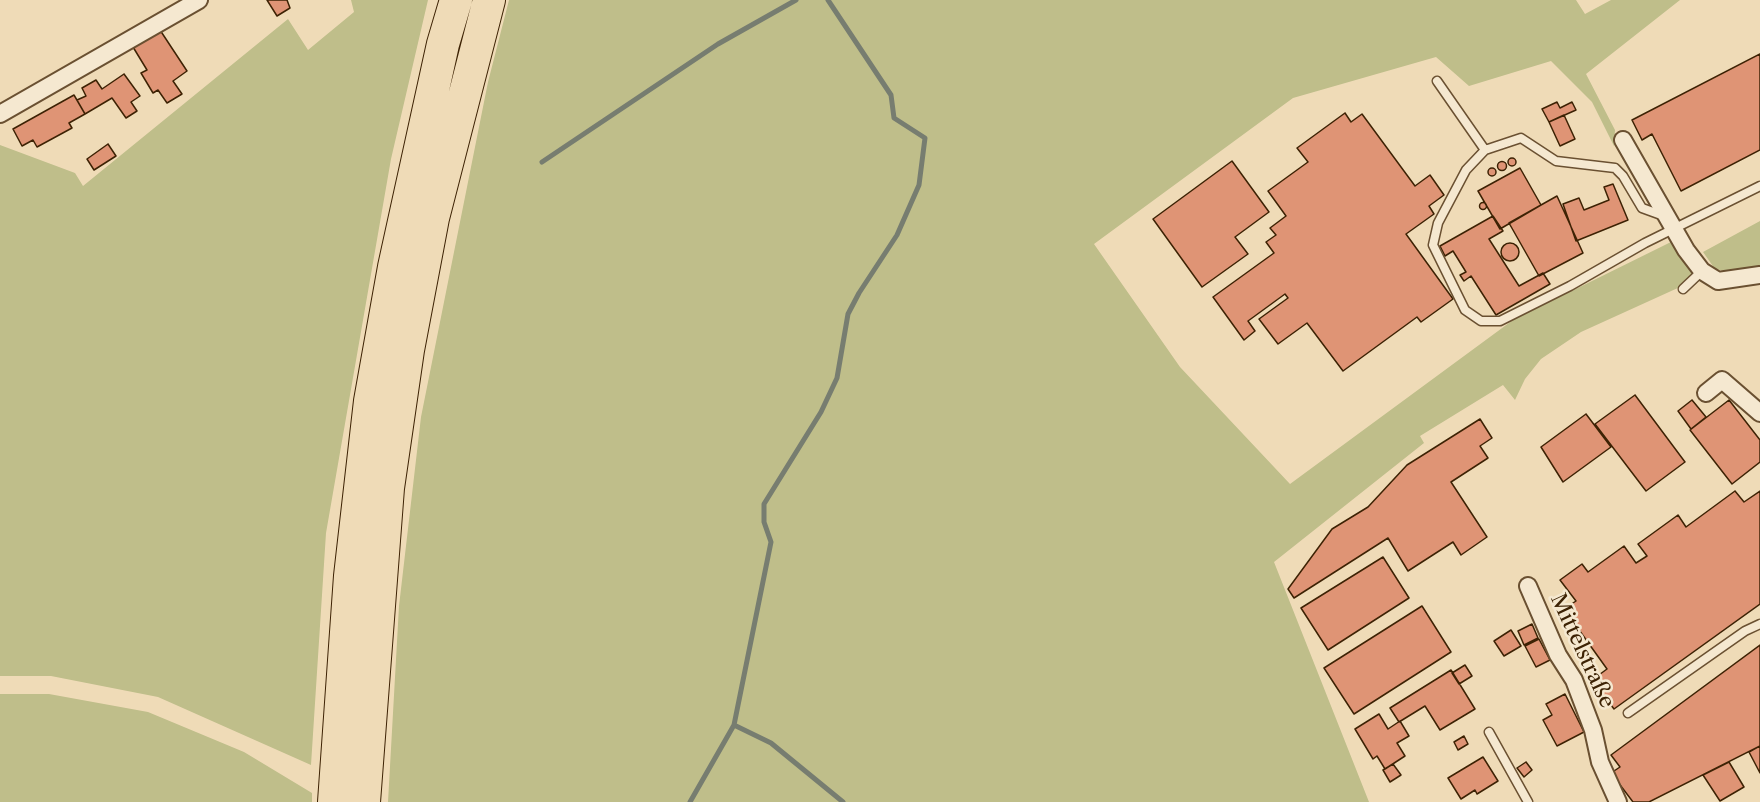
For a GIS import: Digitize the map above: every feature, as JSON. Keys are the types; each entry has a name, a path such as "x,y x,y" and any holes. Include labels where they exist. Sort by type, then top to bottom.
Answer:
{"highway":[{"path":"334,802 350,576 370,401 394,267 443,44 456,0"},
{"path":"364,802 388,488 408,350 432,218 489,0"}],"street":[{"path":"0,114 199,0"},
{"path":"1623,140 1670,223 1702,271 1719,281 1760,275"},
{"path":"1706,393 1722,380 1760,412"},
{"name":"Mittelstraße","path":"1528,586 1558,655 1574,680 1593,730 1600,762 1617,802"}],"lane":[{"path":"1437,81 1485,150"},
{"path":"1670,223 1641,208 1623,176 1615,168 1556,161 1521,138 1485,150 1466,170 1438,223 1433,245 1465,310 1481,321 1500,321 1670,223 1760,186"},
{"path":"1683,289 1702,271"},
{"path":"1628,713 1745,631 1760,624"},
{"path":"1488,732 1528,802"}],"shaded area":[{"path":"351,0 428,0 391,159 326,533 311,765 158,697 51,676 0,676 0,145 75,173 83,186 288,19 308,50 354,12"},
{"path":"509,0 1576,0 1585,14 1611,0 1680,0 1586,74 1615,130 1614,146 1592,102 1551,61 1469,86 1436,57 1293,98 1094,244 1180,367 1290,484 1513,320 1675,240 1692,274 1680,287 1581,332 1541,359 1525,379 1515,400 1503,385 1420,436 1424,443 1274,562 1369,802 388,802 399,606 421,417 488,82"},
{"path":"1760,221 1760,268 1737,273 1715,269 1703,252"},
{"path":"0,694 49,694 148,712 244,752 312,793 312,802 0,802"}],"building":[{"path":"267,0 287,0 290,8 277,16"},
{"path":"160,30 187,71 173,81 182,94 167,103 158,90 153,93 141,73 147,70 133,47"},
{"path":"1760,54 1760,150 1681,191 1652,134 1642,140 1632,120"},
{"path":"124,74 140,96 131,102 137,111 126,118 112,98 85,114 77,100 86,96 82,88 96,80 102,89"},
{"path":"74,95 85,114 69,123 72,128 37,147 33,140 22,146 13,129"},
{"path":"1557,102 1560,108 1572,102 1576,110 1549,122 1542,109"},
{"path":"1345,113 1351,122 1362,114 1415,186 1430,175 1444,195 1429,206 1434,214 1406,234 1453,299 1421,322 1417,317 1343,371 1307,323 1278,344 1259,319 1288,298 1285,294 1248,321 1255,331 1244,340 1213,297 1274,253 1266,242 1276,235 1270,228 1286,216 1268,191 1308,162 1297,148"},
{"path":"1564,115 1575,139 1560,146 1549,122"},
{"path":"108,144 116,156 94,170 87,159"},
{"path":"1512,158 1516,162 1512,166 1508,162"},
{"path":"1232,161 1269,212 1235,237 1248,254 1202,287 1153,219"},
{"path":"1502,162 1506,166 1502,170 1498,166"},
{"path":"1492,168 1496,172 1492,176 1488,172"},
{"path":"1520,168 1541,205 1500,229 1478,191"},
{"path":"1613,184 1628,220 1576,241 1563,204 1579,198 1584,210 1609,200 1604,187"},
{"path":"1557,196 1583,253 1539,276 1509,223"},
{"path":"1483,202 1487,206 1483,210 1479,206"},
{"path":"1493,216 1503,231 1489,239 1519,286 1543,273 1550,284 1496,315 1471,276 1464,281 1460,275 1466,272 1453,251 1445,256 1440,246"},
{"path":"1510,243 1516,246 1519,252 1516,258 1510,261 1504,258 1501,252 1504,246"},
{"path":"1635,395 1685,462 1646,491 1595,424"},
{"path":"1692,400 1706,417 1691,429 1678,411"},
{"path":"1729,400 1760,440 1760,462 1732,484 1690,430"},
{"path":"1586,414 1611,447 1563,482 1541,447"},
{"path":"1480,419 1492,438 1480,446 1488,458 1451,482 1487,537 1461,555 1453,542 1408,571 1388,538 1294,598 1288,589 1332,529 1368,507 1407,465"},
{"path":"1735,491 1744,502 1760,491 1760,604 1614,709 1592,680 1607,669 1564,609 1576,601 1560,580 1582,564 1588,572 1624,546 1636,563 1647,556 1638,544 1678,515 1686,527"},
{"path":"1383,557 1409,598 1328,650 1301,608"},
{"path":"1422,606 1451,652 1354,714 1324,668"},
{"path":"1532,624 1538,638 1524,645 1518,631"},
{"path":"1511,630 1521,646 1504,656 1494,641"},
{"path":"1539,639 1550,660 1536,667 1525,646"},
{"path":"1760,645 1760,746 1649,802 1633,802 1611,773 1620,767 1611,755"},
{"path":"1465,665 1472,676 1459,684 1452,673"},
{"path":"1451,670 1475,709 1440,730 1425,706 1399,722 1390,708"},
{"path":"1565,694 1584,732 1557,746 1543,720 1552,715 1546,704"},
{"path":"1379,714 1388,729 1400,721 1409,736 1397,743 1405,756 1385,769 1377,756 1373,759 1355,729"},
{"path":"1464,736 1468,744 1458,750 1454,742"},
{"path":"1760,746 1760,773 1749,752"},
{"path":"1483,757 1498,781 1477,794 1475,790 1461,799 1448,778"},
{"path":"1526,762 1532,770 1524,777 1517,768"},
{"path":"1729,762 1744,787 1720,801 1703,775"},
{"path":"1393,764 1401,775 1390,782 1383,770"}],"waterway":[{"path":"542,162 718,44 796,0"},
{"path":"690,802 734,725 771,542 764,522 764,504 821,412 837,378 848,314 897,235 919,185 925,138 894,118 891,95 828,0"},
{"path":"734,725 771,743 843,802"}]}
